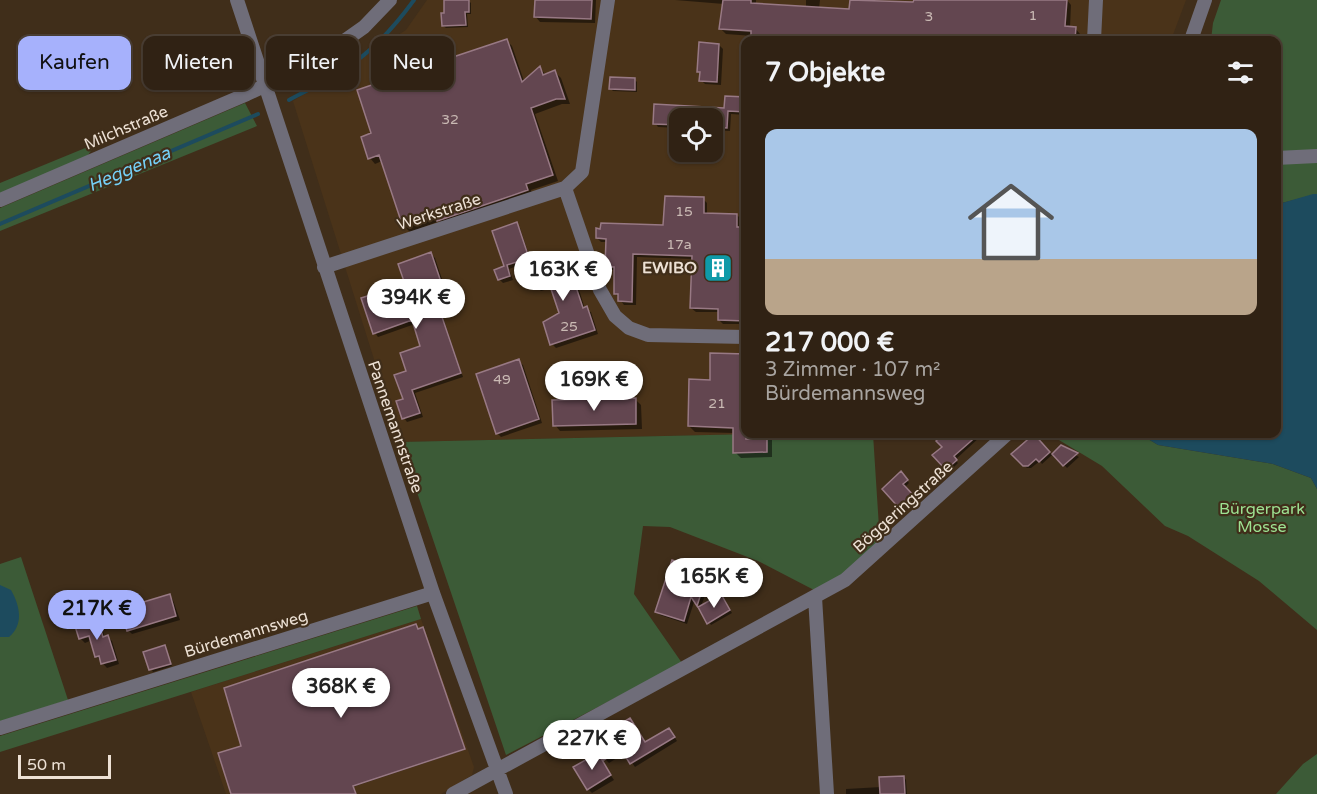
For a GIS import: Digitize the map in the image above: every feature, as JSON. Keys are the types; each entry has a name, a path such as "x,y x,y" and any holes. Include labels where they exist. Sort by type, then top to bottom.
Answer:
{"street":[{"name":"Pannemannstraße","path":"237,0 266,86"},
{"name":"Milchstraße","path":"353,36 390,0"},
{"path":"608,0 582,172 566,188 600,290 615,316 629,328 648,335 741,338"},
{"path":"1094,36 1096,0"},
{"path":"1192,36 1205,0"},
{"name":"Milchstraße","path":"0,201 266,86"},
{"name":"Pannemannstraße","path":"267,90 433,593 506,794"},
{"path":"1281,158 1317,156"},
{"name":"Werkstraße","path":"324,267 566,188"},
{"name":"Böggeringstraße","path":"453,794 845,580 1003,438"},
{"name":"Bürdemannsweg","path":"0,729 433,593"},
{"path":"815,597 826,794"}],"shaded area":[{"path":"427,0 1186,0 1172,36 741,36 741,434 400,442 293,101 311,90 359,90 359,60 371,52 371,90 454,90 454,36 396,36 406,30"},
{"path":"421,619 474,767 472,775 441,794 226,794 191,692"}],"green space":[{"path":"1221,0 1317,0 1317,152 1281,152 1281,36 1211,36 1213,23"},
{"path":"245,103 257,126 0,231 0,208"},
{"path":"95,144 87,157 0,196 0,183"},
{"path":"1317,161 1317,194 1281,203 1281,163"},
{"path":"741,434 741,438 873,438 880,543 831,583 814,590 758,561 670,527 643,526 634,594 682,663 506,755 400,442"},
{"name":"Bürgerpark Mosse","path":"1056,438 1147,438 1158,445 1273,464 1311,478 1317,489 1317,630 1259,581 1188,536 1165,526 1102,466"},
{"path":"21,557 68,700 0,722 0,564"},
{"path":"417,606 421,619 0,752 0,736"},
{"path":"1317,754 1317,794 1276,794 1303,764"}],"water":[{"path":"1317,194 1317,489 1311,478 1273,464 1158,445 1147,438 1281,438 1282,203"},
{"path":"0,585 11,590 17,602 19,621 9,637 0,637"}],"building":[{"path":"444,0 469,0 469,12 465,12 466,25 442,26 441,13 444,13"},
{"path":"535,0 592,0 591,19 534,17"},
{"path":"723,0 751,0 751,3 849,9 850,0 913,2 914,0 1067,0 1065,26 1076,27 1075,36 751,36 751,31 719,29"},
{"path":"507,39 522,82 540,66 543,75 555,70 565,99 556,99 531,108 553,175 526,184 528,190 437,221 435,216 403,227 379,155 368,159 361,137 371,133 357,90 371,85 371,90 454,90 454,57"},
{"path":"699,42 719,44 717,82 699,81 700,72 697,72"},
{"path":"610,77 635,78 635,90 609,89"},
{"path":"725,96 741,97 741,112 728,111 727,128 723,128 723,108 669,108 669,125 653,124 654,104 724,108"},
{"path":"665,196 704,197 704,213 737,214 737,227 741,227 741,321 718,320 718,309 690,308 692,256 633,254 632,302 618,301 618,294 614,294 614,267 605,267 606,239 596,238 596,228 600,229 601,223 663,225"},
{"path":"517,222 529,258 507,265 510,276 498,280 494,270 504,266 492,231"},
{"path":"431,252 443,288 425,294 432,314 440,311 461,373 412,390 420,413 402,419 396,401 403,399 394,375 406,371 400,353 420,346 412,320 373,334 361,298 380,292 382,299 407,290 398,264"},
{"path":"556,260 574,263 576,271 573,278 583,308 587,306 595,330 550,345 543,322 559,313 549,283 535,288 530,273 533,267"},
{"path":"710,353 741,354 741,438 767,439 767,452 733,453 733,428 688,426 689,379 710,380"},
{"path":"519,359 539,419 496,434 476,374"},
{"path":"636,398 636,424 553,426 552,400"},
{"path":"939,438 974,438 954,456 957,460 946,470 932,455 942,447 936,441"},
{"path":"1029,438 1038,438 1050,452 1039,462 1036,459 1028,466 1023,466 1011,454"},
{"path":"1061,445 1078,453 1063,466 1052,454"},
{"path":"901,471 908,480 903,484 914,496 900,509 882,489"},
{"path":"672,560 708,572 697,606 691,597 684,621 655,612"},
{"path":"170,594 176,616 127,631 120,609"},
{"path":"721,594 730,610 707,624 698,607"},
{"path":"98,620 103,637 108,635 116,660 101,664 99,656 95,657 89,636 79,639 75,626"},
{"path":"416,624 418,629 423,627 465,749 353,786 356,794 231,794 218,753 241,746 224,688"},
{"path":"165,645 171,664 149,670 143,652"},
{"path":"630,718 645,742 669,728 675,737 630,764 621,749 604,760 592,741"},
{"path":"598,753 611,775 587,790 573,767"},
{"path":"904,776 905,794 880,794 879,777"}],"waterway":[{"name":"Heggenaa","path":"289,100 332,77 365,54 414,0"},
{"name":"Heggenaa","path":"0,224 258,114"}],"place":[{"name":"EWIBO","path":"718,268"}]}
